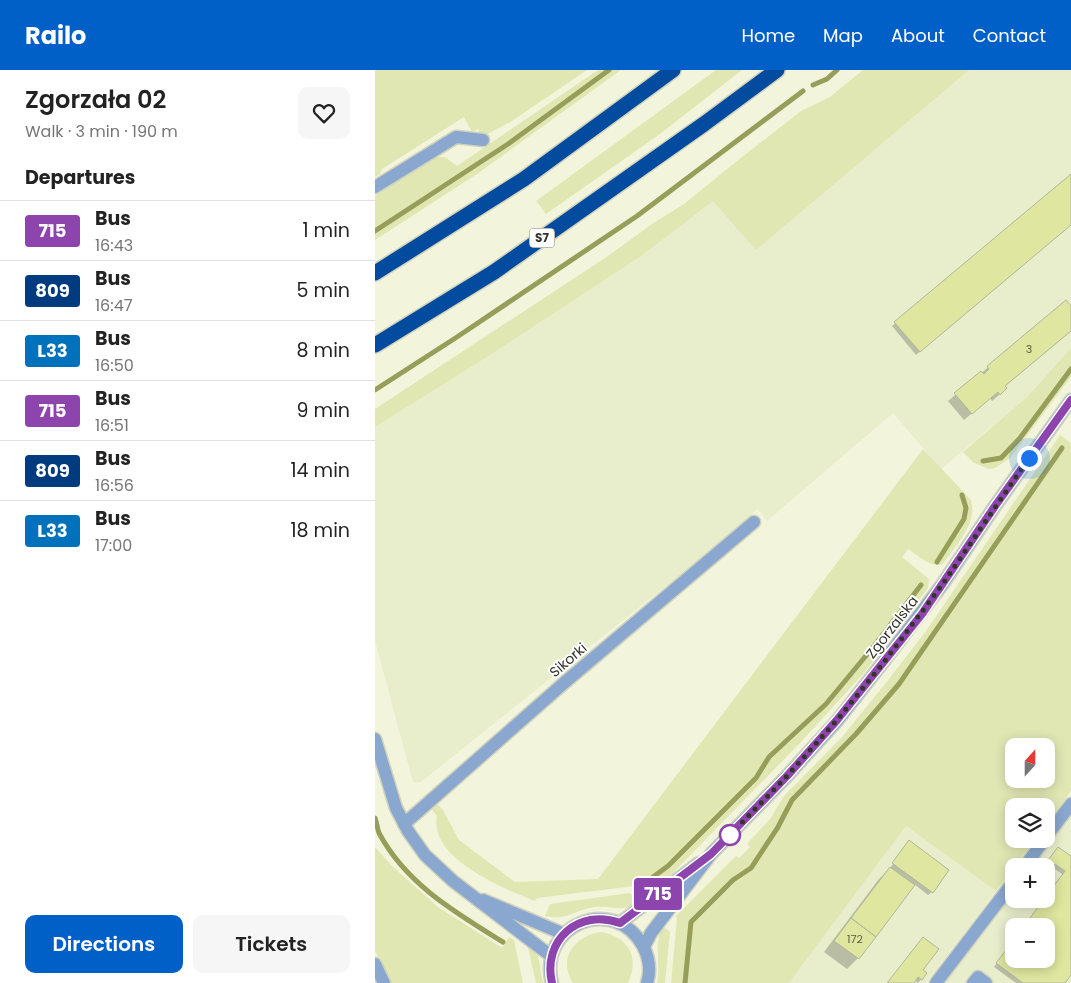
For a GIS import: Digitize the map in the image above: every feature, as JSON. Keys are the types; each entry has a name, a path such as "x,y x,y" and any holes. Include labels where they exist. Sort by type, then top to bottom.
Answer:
{"highway":[{"path":"375,273 524,179 673,70"},
{"name":"S7","path":"375,345 494,272 704,124 777,70"}],"street":[{"path":"375,186 456,137 483,140"},
{"name":"Zgorzalska","path":"644,946 711,854 793,769 837,720 884,662 942,585 1000,498 1071,400"},
{"name":"Sikorki","path":"404,824 564,683 754,522"},
{"path":"375,739 396,808 404,824 425,855 474,897 551,956"},
{"path":"1055,826 1071,804"},
{"name":"Zgorzalska","path":"620,923 711,854"},
{"path":"936,983 1005,893"},
{"path":"474,897 490,901 564,934"},
{"path":"552,983 551,956 558,941 573,927 587,920 602,919 620,923 630,930 644,946 649,965 647,983"},
{"path":"375,964 384,983"},
{"path":"973,983 978,977 986,983"}],"shaded area":[{"path":"375,70 587,70 512,121 482,137 478,129 472,132 464,117 382,169 380,174 375,177"},
{"path":"598,70 621,70 477,174 375,240 375,196 436,157 445,157 457,166"},
{"path":"716,70 742,70 660,134 546,214 536,201"},
{"path":"863,70 969,70 756,250 713,201 640,257 487,357 375,427 375,409 684,204 801,111 830,97"},
{"path":"969,70 1071,70 1071,348 1028,396 941,469 893,413 767,521 758,509 672,581 421,782 413,782 375,641 375,427 487,357 640,257 713,200 756,249"},
{"path":"1071,348 1071,377 1010,458 995,468 989,469 974,463 963,452 1028,396"},
{"path":"1060,435 1071,443 1071,791 1055,812 1055,798 1005,798 1005,848 1028,848 1021,858 1005,858 1005,879 996,891 906,826 789,983 671,983 676,916 736,856 739,858 750,847 747,844 770,819 784,796 842,737 926,631"},
{"path":"923,449 971,500 971,517 965,534 943,564 934,565 929,563 908,549 902,557 929,579 928,588 864,673 801,742 651,893 643,885 537,898 535,901 505,889 471,870 444,845 437,831 437,816 432,810 437,804 443,810 459,840 515,882 598,879"},
{"path":"1071,815 1071,983 945,983 1005,903 1005,908 1055,908 1055,858 1039,858 1046,848 1055,848 1055,836"},
{"path":"906,826 996,891 926,983 789,983"},
{"path":"375,847 391,865 438,907 502,948 509,937 514,940 523,983 391,983 375,951"},
{"path":"630,893 639,903 627,908 594,907 560,917 545,916 550,904"},
{"path":"663,926 670,932 665,983 657,983 658,940"},
{"path":"602,932 619,939 630,950 633,965 628,983 573,983 567,965 571,949 584,938"},
{"path":"529,946 539,959 544,983 536,983"}],"building":[{"path":"1071,174 1071,225 920,352 894,322"},
{"path":"1066,300 1071,306 1071,331 1005,386 1007,388 1000,395 998,392 972,414 954,393 981,371 984,374 989,369 987,366"},
{"path":"909,840 949,870 933,893 892,863"},
{"path":"1058,847 1071,856 1071,975 1065,983 1023,983 996,963 1005,952 1005,968 1055,968 1055,918 1030,918 1037,908 1055,908 1055,884 1065,871 1055,864 1055,858 1050,858"},
{"path":"890,867 915,885 876,937 851,918"},
{"path":"851,918 876,937 859,959 834,941"},
{"path":"923,937 939,949 923,970 927,973 922,980 918,977 914,983 887,983"}],"waterway":[{"path":"375,231 508,144 609,70"},
{"path":"813,85 827,79 837,70"},
{"path":"375,390 637,216 803,91"},
{"path":"983,461 1001,458 1020,438 1071,369"},
{"path":"685,983 691,922 733,880 751,868 778,827 792,800 856,734 899,684 1062,448"},
{"path":"937,562 964,519 966,508 962,495"},
{"path":"653,877 668,866 756,778 769,757 826,704 921,585"},
{"path":"375,818 379,833 390,851 418,882 433,896 503,942"}],"bus line":[{"name":"715","path":"552,983 550,975 551,956 558,941 564,934 587,920 602,919 620,923 711,854 787,776 837,720 922,614 1045,434 1071,400"}],"route":[{"path":"730,835 787,776 837,720 884,662 922,614 1029,458"}]}
